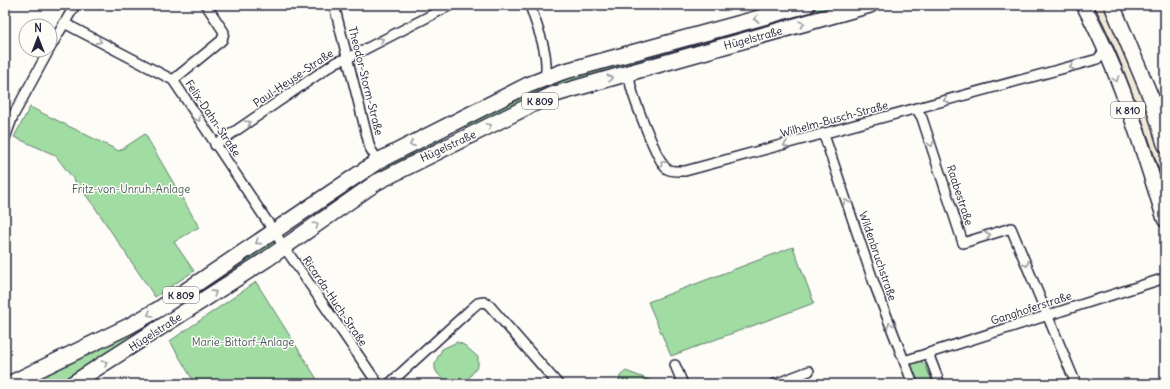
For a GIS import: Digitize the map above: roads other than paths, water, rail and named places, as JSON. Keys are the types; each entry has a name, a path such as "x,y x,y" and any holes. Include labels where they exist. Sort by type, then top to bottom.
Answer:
{"main road":[{"name":"Hügelstraße","path":"9,384 129,326 159,309 378,161 545,78 807,5"},
{"name":"Hügelstraße","path":"72,384 165,326 284,247 377,182 552,95 870,5"},
{"name":"K 810","path":"1084,5 1105,50 1145,155 1165,219"},
{"name":"K 810","path":"1112,5 1152,100 1165,144"},
{"path":"462,120 461,129 468,137"},
{"path":"440,131 448,136 448,147"}],"street":[{"path":"58,34 75,5"},
{"path":"173,80 222,40 224,32 206,5"},
{"name":"Theodor-Storm-Straße","path":"334,5 370,148 378,161"},
{"name":"Paul-Heyse-Straße","path":"215,145 336,62 348,58 451,5"},
{"path":"530,5 545,54 547,68 545,78"},
{"name":"Felix-Dahn-Straße","path":"64,23 173,80 274,232"},
{"name":"Wilhelm-Busch-Straße","path":"632,72 630,80 654,148 662,163 667,168 675,172 685,171 824,135 916,108 1098,59 1105,50"},
{"path":"5,138 9,114 44,58"},
{"name":"Raabestraße","path":"916,108 922,118 963,243 1011,228 1047,315"},
{"name":"Wildenbruchstraße","path":"824,135 874,283 913,384"},
{"name":"Ricarda-Huch-Straße","path":"274,232 378,384"},
{"name":"Ganghoferstraße","path":"904,361 1165,278"},
{"path":"389,384 471,309 478,303 484,302 490,305 558,384"},
{"path":"1047,315 1076,384"},
{"path":"928,353 940,384"},
{"path":"675,365 683,384"},
{"path":"775,384 792,381 809,371"}],"tram line":[{"path":"1092,5 1124,73 1150,142 1165,190"}],"park label":[{"name":"Fritz-von-Unruh-Anlage","path":"131,189"},
{"name":"Marie-Bittorf-Anlage","path":"243,342"}]}
